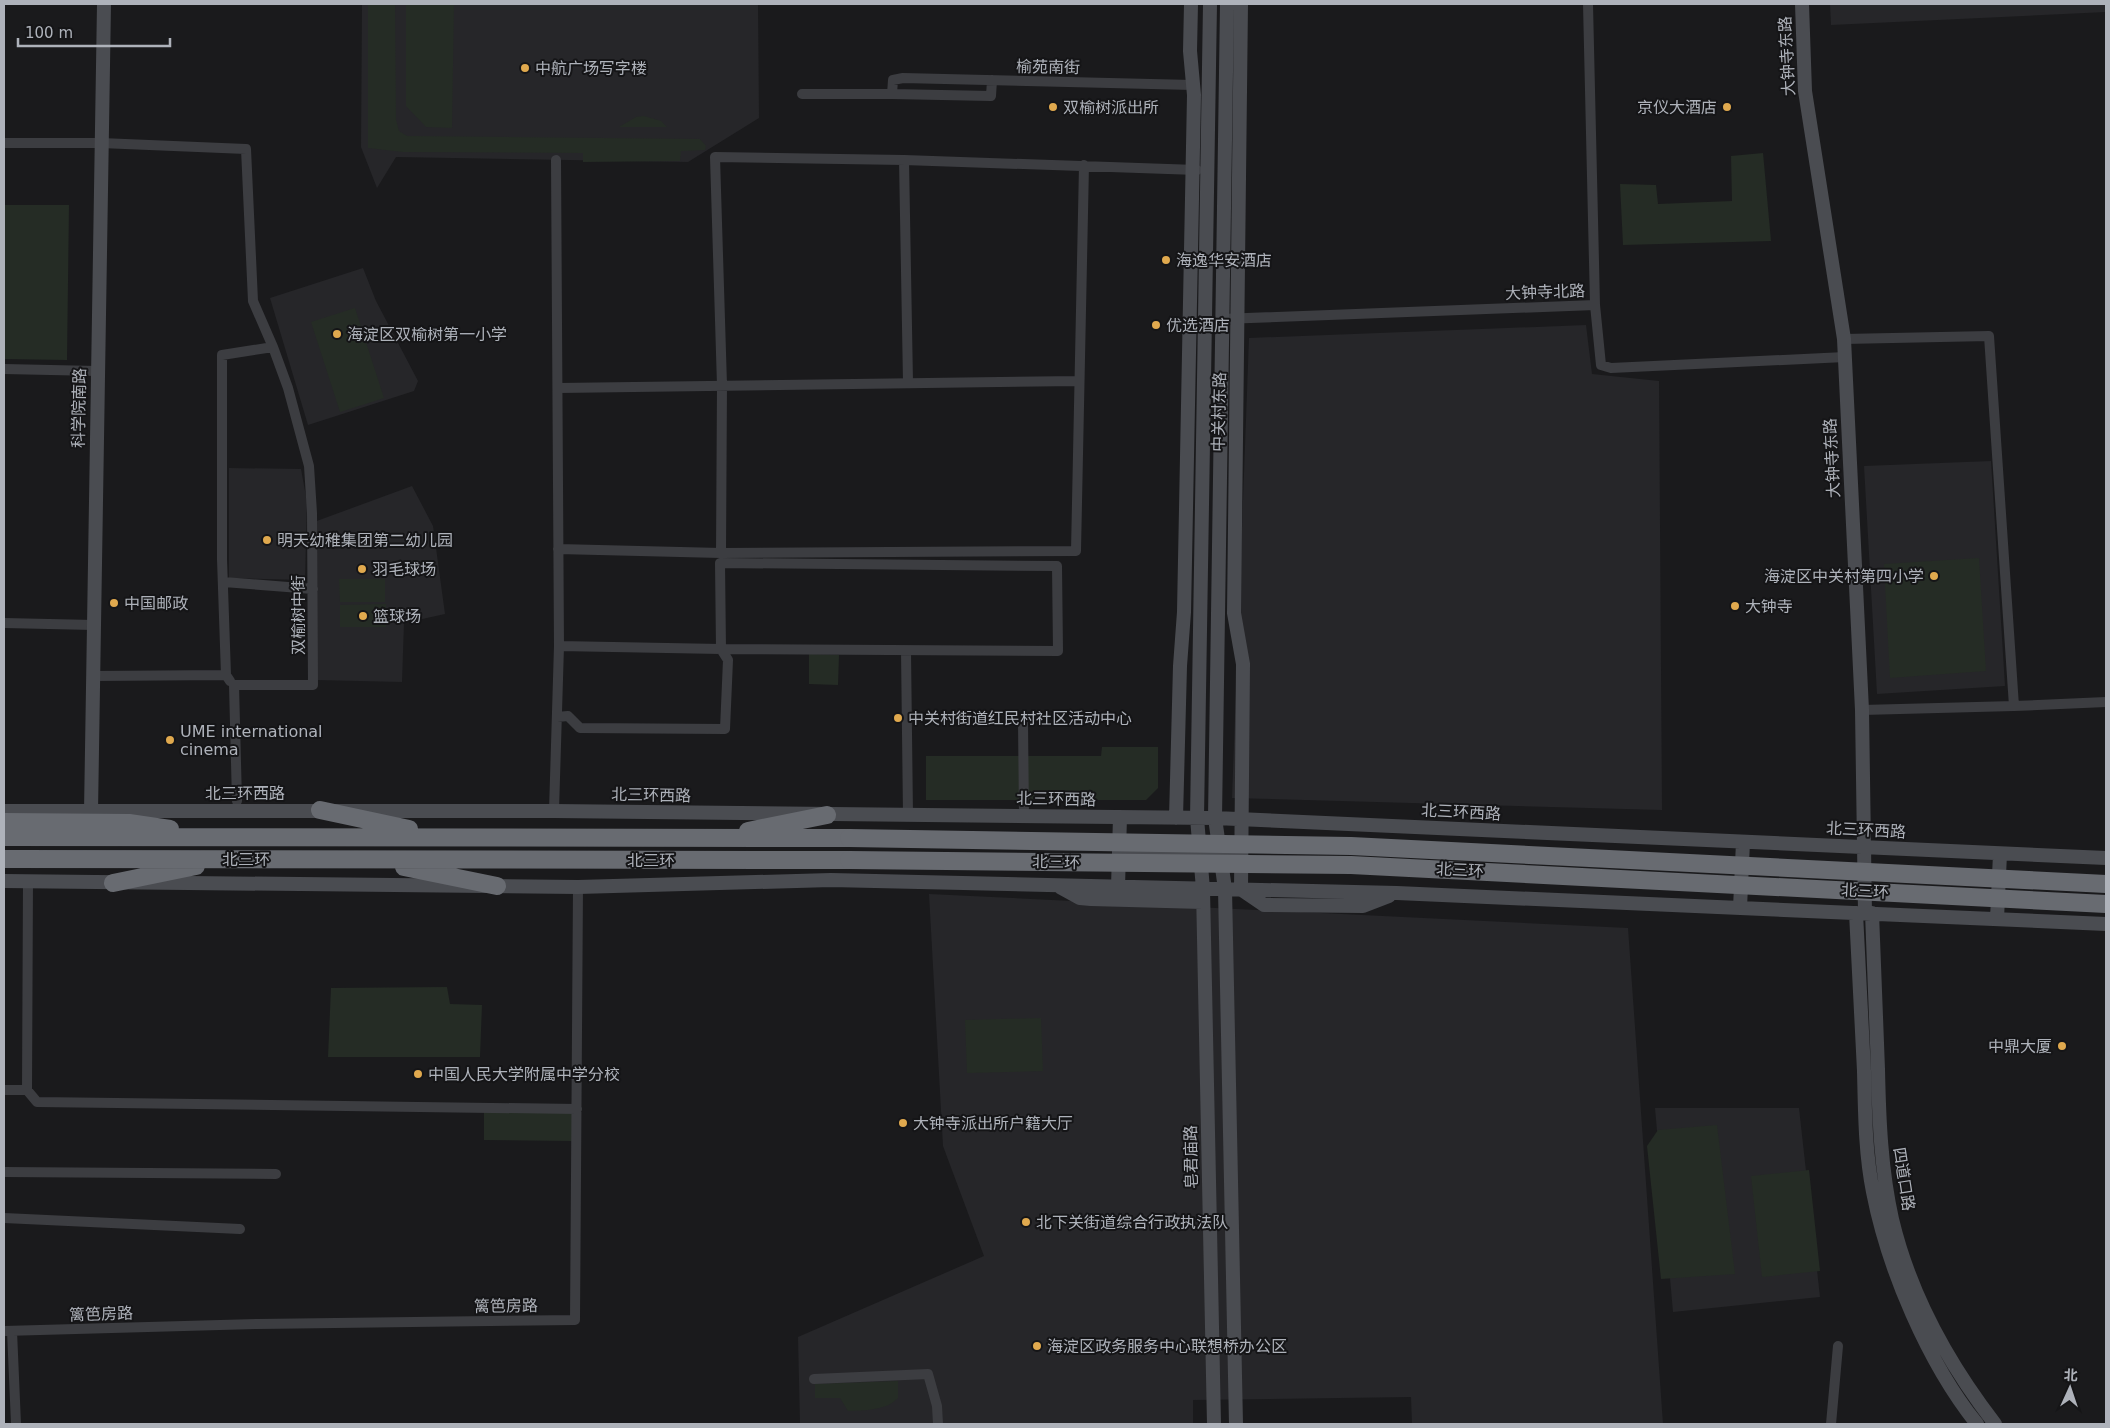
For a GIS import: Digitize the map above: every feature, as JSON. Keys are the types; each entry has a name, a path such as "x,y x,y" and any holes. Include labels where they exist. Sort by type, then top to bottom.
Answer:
{"highway":[{"path":"320,810 442,836"},
{"path":"711,839 827,815"},
{"path":"4,822 129,823 232,838"},
{"name":"北三环","path":"4,837 232,838 442,836 711,839 849,838 1351,846 2106,884"},
{"path":"113,883 235,858"},
{"name":"北三环","path":"4,859 849,860 1351,865 2106,904"},
{"path":"367,859 497,886"}],"street":[{"name":"科学院南路","path":"91,812 104,4"},
{"name":"中关村东路","path":"1176,818 1180,666 1184,612 1193,170 1193,85 1190,51 1190,4"},
{"name":"中关村东路","path":"1200,853 1197,818 1210,4"},
{"name":"中关村东路","path":"1225,889 1215,818 1227,4"},
{"name":"中关村东路","path":"1241,4 1234,613 1243,664 1241,890"},
{"path":"1588,4 1595,305"},
{"name":"大钟寺东路","path":"1802,4 1805,92 1844,339 1862,710 1865,913"},
{"name":"榆苑南街","path":"892,94 893,80 903,78 1193,85"},
{"path":"802,94 991,96 992,80"},
{"path":"4,143 101,143"},
{"name":"双榆树中街","path":"101,143 246,149 253,301 288,388 309,466 313,589 313,685 234,685"},
{"path":"722,553 722,385 715,157 1084,165 1208,171"},
{"path":"554,811 558,646 559,388 556,160"},
{"path":"904,160 908,382"},
{"path":"558,549 722,553 1076,551 1078,380 1084,165"},
{"name":"大钟寺北路","path":"1222,319 1595,305 1601,365 1611,368 1845,357"},
{"path":"1844,339 1989,336 2014,706"},
{"path":"237,802 234,685 226,675 222,558 222,355 273,347"},
{"path":"4,369 97,371"},
{"path":"559,388 1078,380"},
{"path":"557,717 568,716 580,728 725,729 728,660 721,649 720,563 1057,566 1058,651 906,651 721,649 558,646"},
{"path":"224,582 313,589"},
{"path":"4,623 94,625"},
{"path":"906,651 908,815"},
{"path":"93,676 226,675"},
{"path":"1862,710 2106,702"},
{"path":"1023,722 1024,816"},
{"name":"北三环西路","path":"4,811 554,811 1215,818 2106,858"},
{"path":"1118,887 1120,817"},
{"path":"1740,908 1743,842"},
{"path":"1119,851 1242,853"},
{"name":"皂君庙路","path":"1200,853 1203,896 1214,1424"},
{"path":"1997,919 2000,854"},
{"path":"4,881 578,886 831,880 1118,887 1203,896"},
{"path":"28,881 27,1090 37,1102 577,1109"},
{"name":"篱笆房路","path":"8,1331 258,1324 575,1320 578,886"},
{"path":"1057,886 1080,898 1090,899 1203,896 1225,889 1241,890 1264,905 1363,906 1397,893 2106,924"},
{"path":"1225,889 1236,1424"},
{"name":"四道口路","path":"1865,913 1867,1152 1877,1211 1885,1238 1921,1334 1951,1390 1976,1424"},
{"name":"四道口路","path":"1865,913 1880,1127 1892,1218 1914,1286 1936,1336 1959,1376 1995,1424"},
{"path":"4,1090 27,1090"},
{"path":"4,1172 276,1174"},
{"path":"4,1218 240,1229"},
{"path":"8,1331 16,1424"},
{"path":"1831,1424 1838,1346"},
{"path":"814,1379 928,1374 937,1406 938,1424"}],"shaded area":[{"path":"362,4 758,4 759,118 688,162 396,157 377,188 361,147"},
{"path":"368,4 395,4 396,120 399,131 407,136 700,139 706,146 705,150 681,151 680,161 583,162 583,153 403,152 368,148"},
{"path":"406,4 454,4 452,128 426,127 406,106"},
{"path":"1830,4 2106,4 2106,12 1831,25"},
{"path":"644,116 661,121 667,127 619,127 636,117"},
{"path":"1763,153 1771,241 1623,245 1620,184 1656,185 1658,204 1732,201 1731,156"},
{"path":"4,205 69,205 67,360 4,359"},
{"name":"海淀区双榆树第一小学","path":"363,268 376,301 418,381 414,391 308,425 270,298"},
{"path":"355,308 384,398 340,412 311,322"},
{"path":"1586,325 1592,374 1659,381 1662,810 1232,798 1249,338"},
{"name":"海淀区中关村第四小学","path":"1991,461 2005,686 1877,694 1864,466"},
{"name":"明天幼稚集团第二幼儿园","path":"229,468 301,469 307,502 305,580 229,578"},
{"path":"412,486 433,526 445,614 404,623 402,682 316,680 314,522"},
{"path":"1979,558 1986,671 1890,678 1884,564"},
{"name":"篮球场","path":"339,579 385,579 385,602 340,602"},
{"name":"篮球场","path":"386,604 386,627 340,627 340,605"},
{"path":"809,654 839,655 838,685 809,684"},
{"path":"1102,747 1158,747 1158,788 1146,800 926,800 926,756 1101,756"},
{"path":"929,894 1628,928 1663,1424 1412,1424 1411,1397 1193,1400 1193,1424 800,1424 798,1337 984,1256 943,1146"},
{"path":"447,987 450,1004 482,1005 480,1057 328,1057 331,988"},
{"path":"1041,1018 1043,1071 967,1073 965,1020"},
{"path":"1655,1108 1799,1108 1820,1297 1673,1312"},
{"path":"484,1112 573,1113 573,1141 484,1140"},
{"path":"1717,1125 1735,1274 1661,1279 1647,1146 1658,1130"},
{"path":"1809,1170 1820,1271 1762,1277 1751,1176"},
{"path":"898,1381 898,1398 881,1408 848,1411 840,1398 815,1398 815,1384"}],"place":[{"name":"中航广场写字楼","path":"525,68"},
{"name":"双榆树派出所","path":"1053,107"},
{"name":"京仪大酒店","path":"1727,107"},
{"name":"海逸华安酒店","path":"1166,260"},
{"name":"优选酒店","path":"1156,325"},
{"name":"海淀区双榆树第一小学","path":"337,334"},
{"name":"明天幼稚集团第二幼儿园","path":"267,540"},
{"name":"羽毛球场","path":"362,569"},
{"name":"海淀区中关村第四小学","path":"1934,576"},
{"name":"中国邮政","path":"114,603"},
{"name":"大钟寺","path":"1735,606"},
{"name":"篮球场","path":"363,616"},
{"name":"中关村街道红民村社区活动中心","path":"898,718"},
{"name":"UME international cinema","path":"170,740"},
{"name":"中鼎大厦","path":"2062,1046"},
{"name":"中国人民大学附属中学分校","path":"418,1074"},
{"name":"大钟寺派出所户籍大厅","path":"903,1123"},
{"name":"北下关街道综合行政执法队","path":"1026,1222"},
{"name":"海淀区政务服务中心联想桥办公区","path":"1037,1346"}]}
